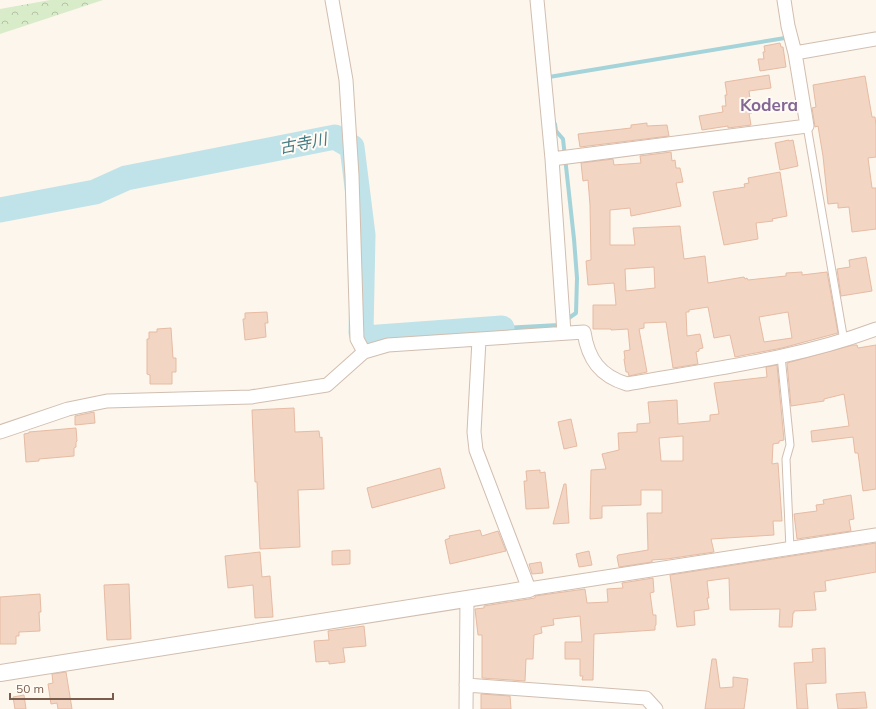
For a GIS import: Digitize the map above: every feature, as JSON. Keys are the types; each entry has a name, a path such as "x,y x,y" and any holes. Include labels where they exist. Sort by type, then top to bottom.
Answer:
{"street":[{"path":"332,0 346,80 352,176 357,338 364,352"},
{"path":"537,0 552,159 564,333"},
{"path":"552,159 807,126 796,53 788,26 784,0"},
{"path":"796,53 876,39"},
{"path":"0,432 68,409 107,401 251,397 327,385 364,352 388,345 584,332 586,346 594,364 614,380 626,384 781,356 844,341 876,329"},
{"path":"479,340 474,432 476,450 529,589"},
{"path":"0,673 876,535"},
{"path":"466,709 467,599"},
{"path":"466,684 646,698 656,709"}],"lane":[{"path":"807,126 844,341"},
{"path":"781,356 790,445 786,458 790,549"}],"green space":[{"path":"50,0 103,0 0,34 0,9"}],"building":[{"path":"780,43 781,47 783,47 786,67 760,71 758,59 764,59 764,46"},
{"path":"769,75 771,88 749,91 752,113 749,113 751,125 728,128 728,126 702,130 699,116 723,112 722,106 726,106 725,95 727,95 725,82"},
{"path":"865,76 872,117 875,117 876,125 876,157 868,158 872,188 876,188 876,229 852,232 849,207 838,208 838,203 828,204 818,126 815,127 812,108 816,107 813,85"},
{"path":"647,123 647,126 667,125 669,136 580,147 578,134 631,128 631,125"},
{"path":"793,140 798,166 780,170 775,143"},
{"path":"671,152 672,161 675,160 676,168 680,168 683,182 676,183 681,206 631,216 630,208 610,210 610,245 635,245 633,228 680,226 684,259 705,256 708,283 744,277 748,280 786,276 786,273 802,272 802,275 827,272 838,333 782,348 735,357 730,335 714,338 708,307 689,310 689,312 686,312 687,336 700,334 703,348 696,352 698,364 673,368 666,322 644,323 644,328 639,329 647,372 629,376 628,372 626,372 624,359 624,351 630,350 628,329 593,329 593,305 616,305 614,283 588,285 586,261 591,260 590,205 588,180 583,181 581,163 613,159 614,165 641,163 640,156","holes":["654,267 655,288 626,291 625,269","788,312 792,338 764,342 759,317"]},
{"path":"780,172 787,216 772,219 773,221 756,223 758,239 724,245 713,192 745,187 744,184 749,183 748,178"},
{"path":"866,257 872,291 841,296 837,269 850,267 849,260"},
{"path":"267,312 268,323 265,323 266,337 245,340 243,319 245,319 245,313"},
{"path":"171,328 173,358 176,358 176,372 172,372 172,384 150,384 150,375 147,374 147,339 149,339 149,332 157,332 157,329"},
{"path":"857,345 858,348 876,345 876,489 863,491 858,453 855,453 853,437 812,442 811,431 849,426 844,394 824,399 824,401 791,406 787,363"},
{"path":"777,365 784,440 773,444 772,464 778,463 782,521 773,521 774,535 711,539 714,552 652,560 652,562 619,567 618,555 648,550 647,513 662,513 662,490 641,490 641,505 602,506 602,518 590,519 591,470 606,469 602,454 619,450 618,433 637,432 637,424 650,423 648,402 677,400 678,424 710,421 710,415 719,414 714,383 767,377 766,367","holes":["683,436 683,461 661,461 659,438"]},
{"path":"294,408 295,432 319,431 320,438 322,437 324,489 298,490 300,547 260,549 252,410"},
{"path":"94,412 95,423 75,425 75,416"},
{"path":"571,419 577,446 564,449 558,422"},
{"path":"76,428 77,441 76,447 74,448 74,456 39,459 39,461 26,462 24,434 29,432"},
{"path":"440,468 445,488 372,508 367,488"},
{"path":"540,470 540,473 545,472 549,508 526,509 524,481 527,481 526,471"},
{"path":"564,484 566,484 569,523 553,524"},
{"path":"851,495 854,519 849,520 851,531 797,539 794,514 817,511 816,505 824,504 823,500"},
{"path":"480,530 482,536 498,531 506,551 450,564 445,540 450,538 449,536"},
{"path":"876,543 876,572 825,581 826,591 814,592 816,610 794,611 792,627 779,627 780,609 730,610 729,578 707,581 709,598 707,598 709,609 694,611 695,625 677,627 670,575"},
{"path":"350,550 350,564 332,565 332,551"},
{"path":"589,551 592,565 579,567 576,554"},
{"path":"260,552 262,577 270,576 273,617 255,618 253,585 228,588 225,556"},
{"path":"541,562 543,573 532,574 529,564"},
{"path":"653,578 654,592 650,593 653,615 656,615 655,630 594,634 593,680 582,680 583,676 580,676 580,659 565,659 565,642 582,642 580,616 553,619 554,625 541,627 542,633 534,635 533,659 526,659 525,681 482,678 482,635 478,635 475,609 484,608 484,606 535,598 535,596 585,589 587,603 608,602 607,589 623,588 622,583"},
{"path":"129,584 131,639 107,640 104,585"},
{"path":"40,594 40,631 19,632 19,636 16,636 16,644 0,644 0,597"},
{"path":"364,626 366,646 343,648 345,662 329,664 329,661 316,662 314,641 329,640 328,631"},
{"path":"825,648 826,683 806,684 808,709 797,709 794,663 813,662 812,649"},
{"path":"712,659 716,659 720,688 733,687 733,677 748,679 744,709 705,709"},
{"path":"66,672 72,709 58,709 57,703 51,704 48,684 53,683 52,674"},
{"path":"865,692 867,708 838,709 836,694"},
{"path":"481,694 510,696 511,709 481,709"},
{"path":"24,695 26,709 15,709 13,697"}],"waterway":[{"path":"549,79 549,77 785,38"},
{"path":"502,328 559,325 576,313 577,278 563,139 556,131 555,124"},
{"name":"古寺川","path":"0,210 95,192 126,178 335,137 352,147 363,235 361,333 365,338 502,328"}],"district":[{"name":"Kodera","path":"769,105"}]}
